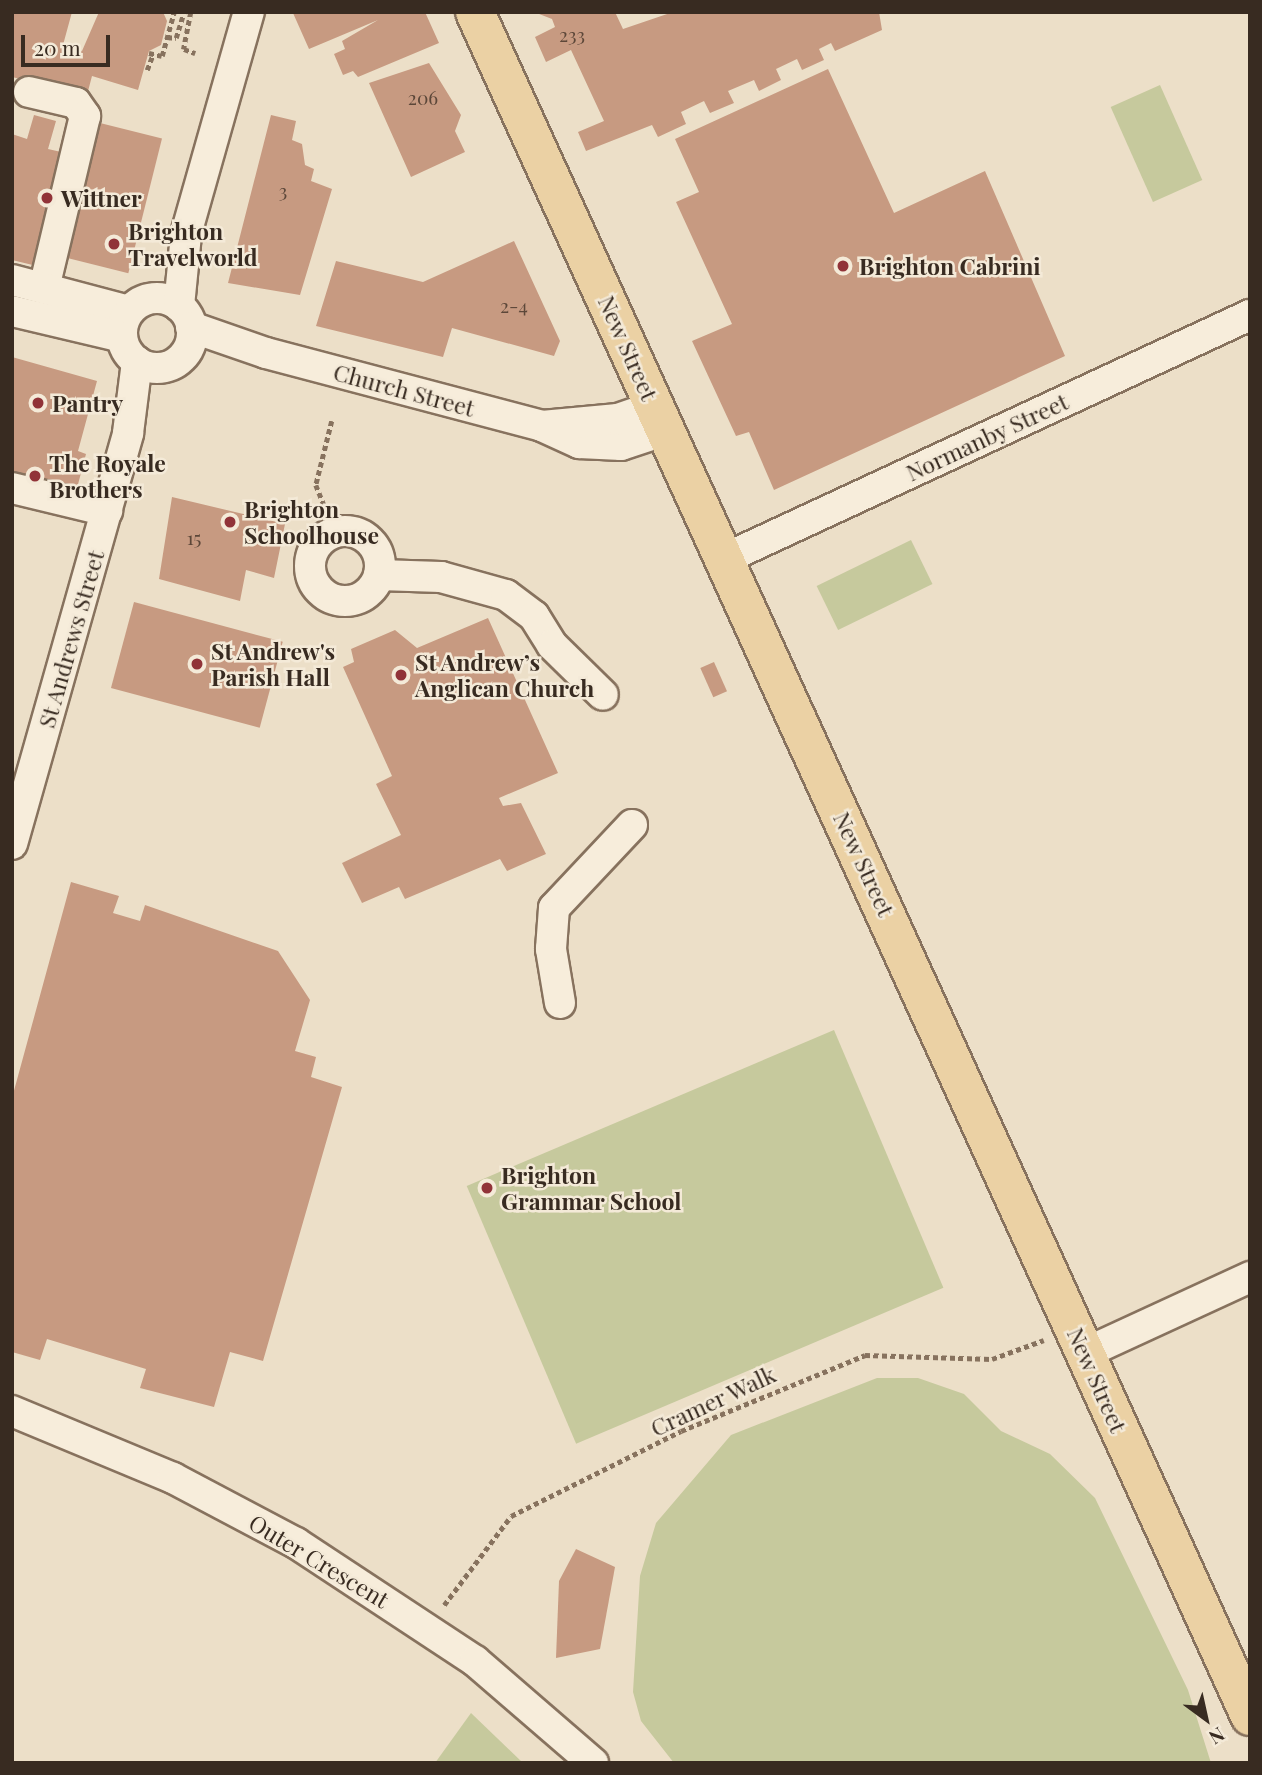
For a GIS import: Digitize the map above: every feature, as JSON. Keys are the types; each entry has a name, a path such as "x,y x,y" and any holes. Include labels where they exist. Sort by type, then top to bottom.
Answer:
{"main road":[{"name":"New Street","path":"475,12 1250,1716"}],"street":[{"path":"150,365 248,12"},
{"path":"29,92 76,103 85,116 44,288"},
{"name":"Church Street","path":"12,280 267,353 542,426 598,447 660,418"},
{"name":"Church Street","path":"12,311 160,322"},
{"name":"Normanby Street","path":"724,559 1250,315"},
{"path":"150,365 160,322"},
{"name":"St Andrews Street","path":"12,845 128,433 150,365"},
{"path":"12,488 107,511"},
{"path":"335,532 366,538 377,551 379,575 357,599 328,597 315,585 310,561 318,543 335,532"},
{"path":"379,575 441,576 506,595 534,616 552,645 604,695"},
{"path":"560,1003 554,908 632,825"},
{"path":"1079,1339 1250,1277"},
{"name":"Outer Crescent","path":"12,1411 173,1478 296,1543 428,1628 512,1689 593,1763"}],"path":[{"path":"147,70 151,53 162,56 167,28 174,12"},
{"path":"167,37 178,36 184,12"},
{"path":"191,12 184,49 195,52"},
{"path":"332,421 316,485 335,532"},
{"name":"Cramer Walk","path":"428,1628 499,1525 681,1431 865,1355 992,1359 1079,1339"}],"green space":[{"path":"1160,85 1202,180 1153,202 1111,107"},
{"path":"911,540 932,584 838,630 817,586"},
{"path":"834,1030 943,1288 576,1444 467,1186"},
{"path":"877,1378 918,1378 964,1394 1001,1431 1050,1454 1095,1498 1188,1690 1211,1763 674,1763 641,1721 633,1692 640,1576 656,1523 731,1435"},
{"path":"471,1713 523,1763 435,1763"}],"building":[{"path":"12,12 72,12 63,45 82,51 99,12 163,12 167,21 161,45 149,51 138,90 92,76 87,95 12,77"},
{"path":"425,12 439,43 358,77 353,71 343,75 334,54 345,49 342,41 378,20 309,49 293,13"},
{"path":"534,12 615,12 623,29 673,12 879,12 882,30 835,51 831,43 819,49 824,60 802,70 797,59 776,69 781,80 759,91 754,80 728,91 734,103 710,113 704,101 681,112 686,124 658,137 652,125 586,151 578,132 604,121 571,50 546,62 535,37 555,27 552,19"},
{"path":"429,63 461,115 455,131 465,152 411,177 369,83"},
{"name":"Brighton Cabrini","path":"828,69 894,213 985,171 1065,356 774,490 749,432 736,436 692,341 732,324 676,202 699,192 675,139"},
{"path":"34,115 56,121 48,149 70,154 41,267 12,260 12,134 27,139"},
{"path":"271,115 296,121 292,140 302,144 305,165 314,169 311,181 332,189 300,295 228,283"},
{"path":"96,122 162,138 128,273 62,257"},
{"path":"514,241 560,341 554,356 452,328 443,357 316,326 336,261 423,282"},
{"path":"12,357 97,381 78,451 86,454 76,492 12,477"},
{"path":"172,497 285,524 274,578 246,570 240,601 159,579"},
{"name":"St Andrew's Parish Hall","path":"134,602 283,642 260,728 111,688"},
{"path":"488,618 558,773 499,798 503,806 521,803 546,854 507,871 500,859 405,899 399,887 362,903 342,863 401,835 376,784 392,776 343,667 354,662 351,649 395,630 417,648"},
{"path":"714,662 727,691 713,697 700,668"},
{"path":"71,882 119,896 113,913 140,921 145,905 278,951 310,1000 295,1051 316,1057 311,1077 342,1087 263,1361 230,1352 214,1407 140,1388 146,1369 47,1339 40,1360 12,1352 12,1098"},
{"path":"576,1549 615,1567 600,1649 556,1658 559,1581"}],"place":[{"name":"Wittner","path":"47,198"},
{"name":"Brighton Travelworld","path":"114,244"},
{"name":"Brighton Cabrini","path":"843,266"},
{"name":"Pantry","path":"38,403"},
{"name":"The Royale Brothers","path":"35,476"},
{"name":"Brighton Schoolhouse","path":"230,522"},
{"name":"St Andrew's Parish Hall","path":"197,664"},
{"name":"St Andrew’s Anglican Church","path":"401,675"},
{"name":"Brighton Grammar School","path":"487,1188"}]}
